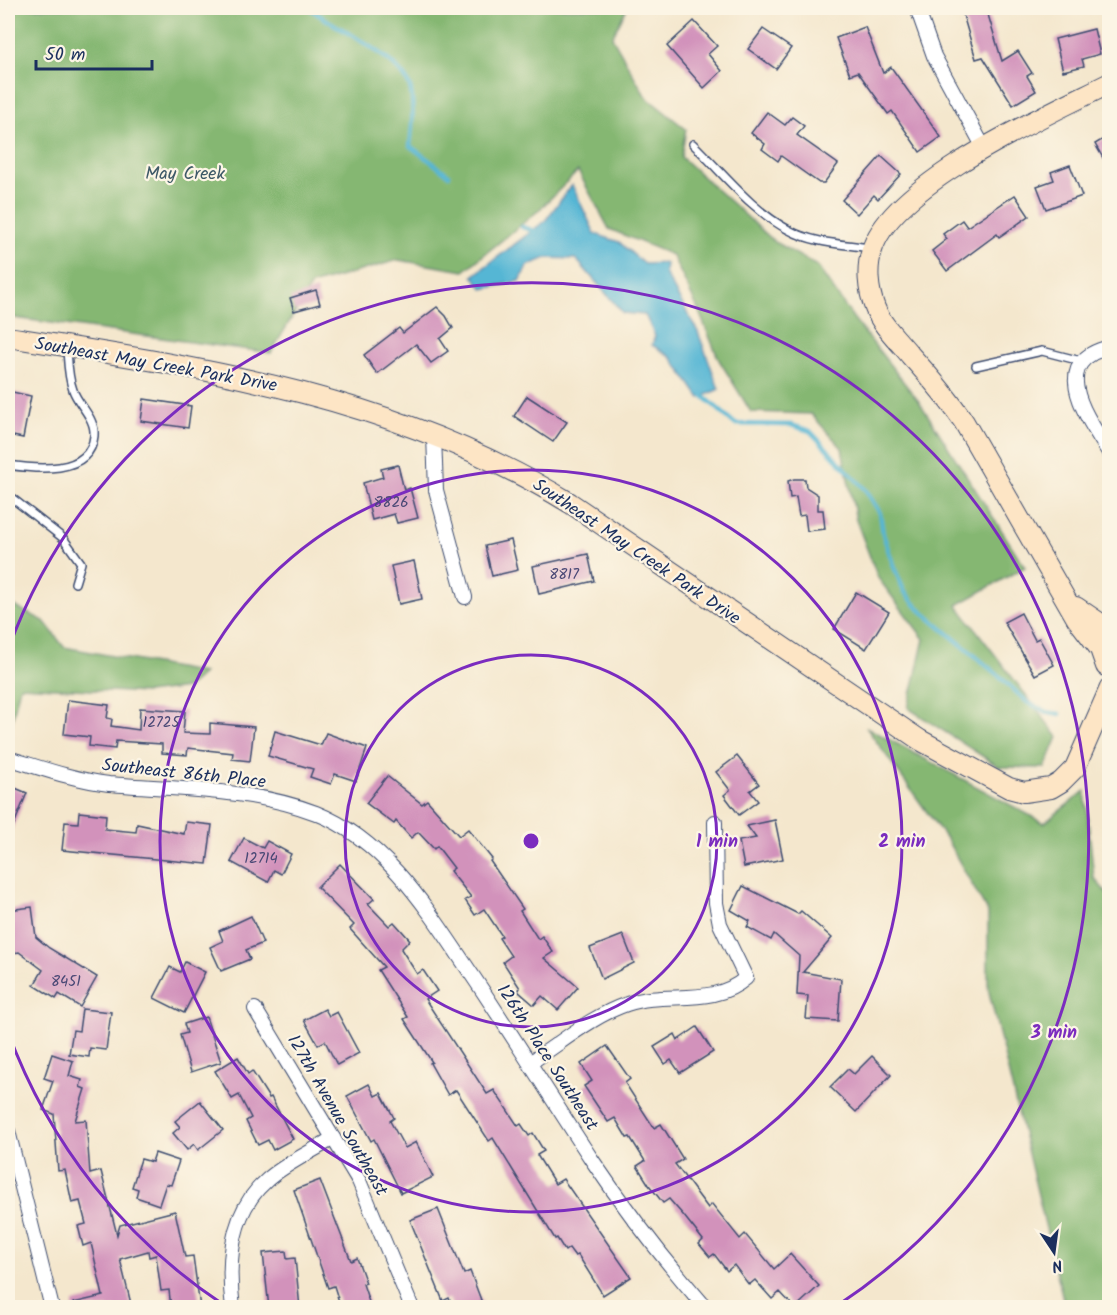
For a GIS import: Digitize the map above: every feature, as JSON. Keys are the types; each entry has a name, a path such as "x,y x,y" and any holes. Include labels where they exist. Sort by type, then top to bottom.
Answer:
{"street":[{"path":"917,8 933,56 984,148"},
{"name":"Southeast May Creek Park Drive","path":"1082,757 1109,673 1100,649 1077,620 948,398 884,324 869,290 872,249 885,225 903,205 928,185 984,148 1110,83"},
{"name":"Southeast May Creek Park Drive","path":"8,337 206,369 257,380 344,404 434,436 533,481 551,492 920,740 996,783 1024,792 1051,788 1075,768 1110,721"},
{"path":"1110,347 1095,351 1081,361 1075,379 1078,400 1110,454"},
{"path":"434,436 435,490 465,597"},
{"name":"Southeast May Creek Park Drive","path":"1068,603 1110,630"},
{"name":"Southeast 86th Place","path":"8,758 75,778 107,783 222,791 282,802 318,814 352,834"},
{"path":"531,1062 599,1017 627,1004 660,998 710,996 736,987 746,978 720,924 716,903 715,822"},
{"name":"126th Place Southeast","path":"352,834 391,865 422,901 531,1062 592,1160 661,1256 706,1308"},
{"name":"127th Avenue Southeast","path":"255,1009 359,1180 412,1308"},
{"path":"8,1131 52,1308"},
{"path":"233,1308 230,1286 233,1237 245,1206 268,1179 333,1138"}],"lane":[{"path":"693,144 766,215 790,231 822,241 872,249"},
{"path":"8,465 50,469 74,464 87,452 94,436 90,419 74,392 69,375 67,346"},
{"path":"976,366 1042,351 1081,361"},
{"path":"8,495 63,538 81,563 75,583"}],"green space":[{"name":"May Creek","path":"8,8 627,8 612,37 646,97 686,129 681,157 775,242 817,266 854,319 920,403 1025,567 957,605 1058,737 1045,768 999,767 908,708 924,639 878,578 856,520 842,448 811,414 751,412 719,360 672,255 609,229 578,171 538,211 464,271 398,260 311,285 271,353 8,317"},
{"path":"8,603 44,621 64,647 204,673 187,688 146,693 20,686 11,725 8,725"},
{"path":"866,727 1044,823 1085,791 1094,878 1110,897 1109,1307 1065,1307 988,988 988,913 947,840"}],"water":[{"path":"572,185 595,234 619,242 644,264 666,263 665,273 698,332 719,389 700,398 671,357 652,345 655,336 645,315 623,313 576,259 546,258 527,266 520,281 483,289 473,276 545,221"}],"building":[{"path":"961,8 986,8 1002,61 1018,51 1032,73 1027,76 1036,91 1013,105 983,57 976,59"},
{"path":"694,21 717,46 708,54 722,71 704,88 667,46"},
{"path":"865,27 883,73 891,67 941,137 920,152 892,111 888,114 858,72 850,75 836,38"},
{"path":"763,29 791,48 776,69 748,49"},
{"path":"1094,29 1100,54 1082,59 1084,66 1063,71 1055,39"},
{"path":"767,112 785,125 792,117 804,126 797,135 838,164 824,183 819,183 781,156 778,161 762,149 765,144 751,133"},
{"path":"1110,135 1110,170 1095,144"},
{"path":"881,156 901,174 878,199 874,195 857,214 842,200"},
{"path":"1070,165 1082,196 1046,209 1037,186 1054,180 1051,172"},
{"path":"1015,195 1029,216 999,237 997,234 947,271 932,251 947,239 943,234 962,220 967,227"},
{"path":"316,290 320,304 294,311 290,298"},
{"path":"437,307 453,328 440,339 448,351 431,363 416,344 377,374 364,355 399,328 403,333"},
{"path":"8,391 31,396 23,438 8,435"},
{"path":"527,396 567,422 553,442 514,416"},
{"path":"144,399 191,406 188,428 141,421"},
{"path":"398,465 404,490 410,488 418,518 397,523 394,514 372,520 363,483 383,477 381,469"},
{"path":"805,479 806,487 818,495 818,510 823,510 825,529 807,531 805,515 799,516 796,497 790,498 788,481"},
{"path":"511,540 518,570 492,576 485,546"},
{"path":"588,554 594,581 539,594 533,566"},
{"path":"414,561 422,599 399,604 391,566"},
{"path":"856,592 889,612 866,649 834,629"},
{"path":"1021,613 1035,640 1039,638 1054,665 1035,675 1004,622"},
{"path":"68,700 109,705 107,718 112,719 111,726 139,730 140,708 185,711 183,733 210,734 210,723 254,727 250,761 232,759 233,753 188,748 187,755 162,753 162,744 116,741 115,749 89,746 90,737 64,734"},
{"path":"275,731 321,745 326,733 367,748 356,781 335,774 331,784 310,777 313,769 268,756"},
{"path":"737,756 759,784 750,791 758,801 739,815 724,795 730,790 716,772"},
{"path":"387,776 422,804 427,800 459,836 468,829 492,859 490,861 523,909 520,911 538,939 542,936 553,952 544,958 578,987 558,1010 542,996 534,1005 518,991 520,988 503,962 511,956 499,938 502,936 484,909 475,915 465,900 471,897 450,871 454,868 437,846 434,849 418,832 411,838 396,821 394,824 366,803"},
{"path":"8,785 27,793 8,839"},
{"path":"79,812 106,815 105,829 136,832 137,824 184,834 186,822 212,825 207,864 62,850 65,822 78,823"},
{"path":"775,820 783,859 744,867 739,841 756,838 747,826"},
{"path":"244,838 263,848 267,841 291,854 281,874 274,870 268,882 231,862"},
{"path":"340,864 374,899 368,904 389,926 394,922 410,940 401,949 417,974 423,970 437,991 425,999 487,1094 494,1090 518,1126 521,1124 529,1136 533,1133 544,1151 537,1155 555,1184 563,1179 631,1277 603,1295 578,1255 575,1256 569,1248 565,1251 557,1238 555,1239 493,1138 489,1141 456,1090 448,1095 430,1063 432,1062 404,1019 408,1017 378,970 384,967 350,929 354,925 317,887"},
{"path":"743,886 798,914 801,911 832,938 803,972 841,979 838,1021 806,1019 808,996 797,995 799,956 774,934 771,940 747,927 750,921 731,910"},
{"path":"32,907 36,937 49,948 97,977 80,1007 59,994 56,999 34,985 43,970 19,952 8,954 8,910"},
{"path":"251,916 263,943 246,950 250,959 221,971 210,947 223,941 219,931"},
{"path":"623,935 634,963 602,979 590,948"},
{"path":"185,962 205,972 184,1013 154,998 170,967 180,972"},
{"path":"82,1009 111,1012 106,1050 90,1048 89,1057 69,1054 73,1030 79,1031"},
{"path":"325,1009 329,1016 337,1012 359,1053 337,1065 325,1041 318,1045 304,1020"},
{"path":"206,1017 221,1062 191,1072 180,1035 187,1033 184,1024"},
{"path":"697,1027 713,1052 680,1073 671,1060 665,1064 654,1047 675,1034 678,1040"},
{"path":"607,1046 630,1079 625,1083 654,1128 661,1124 683,1159 675,1164 708,1208 712,1204 740,1239 745,1234 774,1269 790,1254 819,1286 795,1308 780,1292 772,1299 755,1280 749,1285 734,1265 727,1271 714,1254 710,1257 699,1244 703,1240 684,1216 669,1199 663,1203 649,1185 637,1166 645,1161 630,1137 627,1138 615,1118 608,1122 584,1086 592,1081 581,1064"},
{"path":"52,1054 73,1061 69,1076 82,1080 80,1087 85,1089 75,1121 86,1120 90,1174 101,1171 117,1235 120,1225 175,1211 185,1257 193,1256 200,1308 171,1308 169,1290 161,1291 156,1255 149,1257 148,1251 120,1259 132,1308 73,1308 73,1303 103,1296 91,1243 83,1246 78,1226 86,1224 80,1201 72,1203 65,1170 58,1171 54,1114 43,1110 53,1081 44,1078"},
{"path":"872,1056 891,1075 856,1112 830,1087 848,1069 854,1074"},
{"path":"238,1057 248,1074 252,1071 269,1098 271,1097 293,1139 273,1150 268,1140 258,1145 246,1121 251,1118 239,1095 232,1099 215,1071"},
{"path":"369,1084 375,1096 381,1093 394,1118 390,1121 405,1148 416,1142 433,1177 401,1193 374,1139 371,1141 347,1096"},
{"path":"200,1101 223,1130 198,1150 194,1144 187,1150 173,1133 180,1127 175,1121"},
{"path":"155,1153 179,1161 171,1185 166,1184 159,1205 136,1197 138,1189 132,1187 141,1159 152,1162"},
{"path":"320,1180 351,1261 357,1258 366,1283 363,1284 371,1308 341,1308 334,1286 328,1288 294,1190"},
{"path":"438,1209 464,1274 470,1271 484,1308 453,1308 449,1298 443,1301 410,1220"},
{"path":"286,1251 287,1259 295,1258 300,1308 269,1308 263,1253"}],"waterway":[{"path":"309,8 368,45 396,67 406,79 411,91 413,112 410,146 449,175"},
{"path":"522,227 538,232"},
{"path":"699,392 735,424 791,425 810,431 865,489 880,513 883,534 894,567 904,591 920,610 1027,702 1047,712 1060,714"}]}
